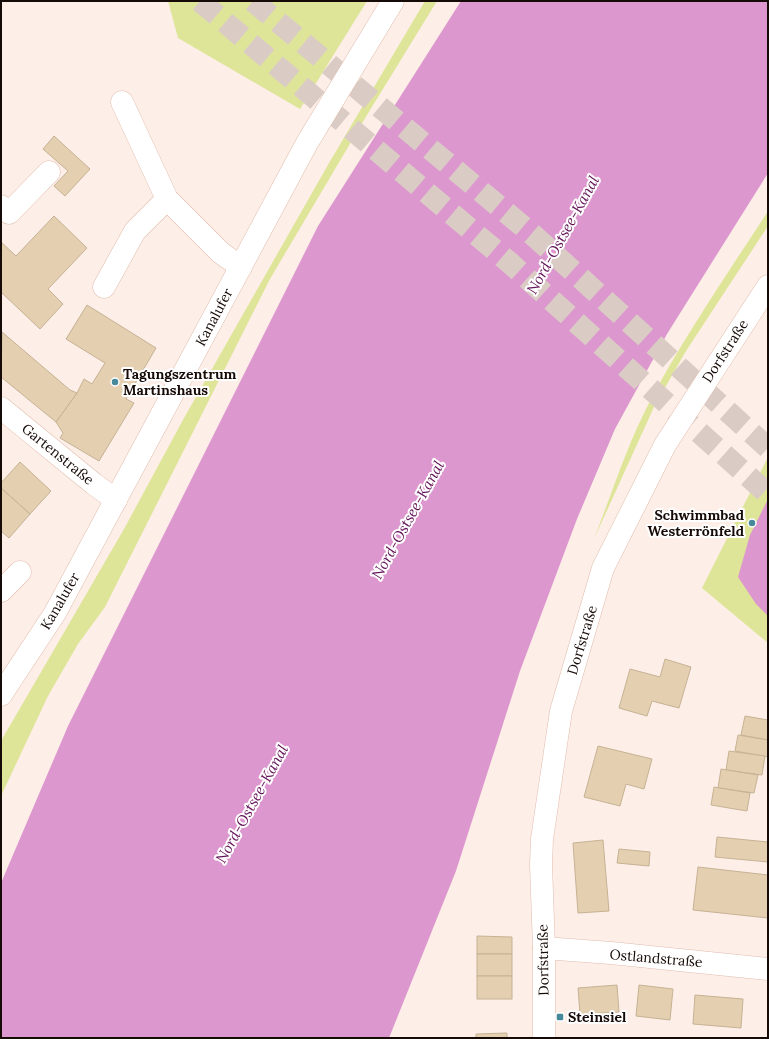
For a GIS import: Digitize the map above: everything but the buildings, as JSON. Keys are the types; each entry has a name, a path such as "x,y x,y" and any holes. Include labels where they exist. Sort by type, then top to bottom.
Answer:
{"street":[{"name":"Kanalufer","path":"1,695 55,613 307,143 393,1"},
{"path":"122,102 167,199 221,253 241,267"},
{"path":"1,206 9,213 48,172"},
{"path":"104,287 135,231 167,199"},
{"name":"Dorfstraße","path":"544,1038 544,948 541,865 542,845 561,712 603,568 664,445 768,286"},
{"name":"Gartenstraße","path":"1,408 94,484 116,500"},
{"path":"1,591 20,572"},
{"name":"Ostlandstraße","path":"544,948 611,953 768,969"}],"green space":[{"path":"168,1 367,1 300,109 178,38"},
{"path":"425,1 437,1 367,115 270,279 105,607 78,644 48,696 1,796 1,741 124,529 184,418 329,163"},
{"path":"768,211 768,226 686,351 654,407 594,539 627,452 663,376 692,328"},
{"name":"Schwimmbad Westerrönfeld","path":"768,457 768,643 702,588"}],"water":[{"name":"Nord-Ostsee-Kanal","path":"461,1 768,1 768,173 667,334 615,429 577,519 520,671 456,871 389,1038 1,1038 1,883 68,726 318,226"},
{"path":"768,499 768,616 756,604 738,577 750,535"}],"tunnel":[{"path":"200,1 510,263 768,494"},
{"path":"253,1 532,234 768,448"}],"place":[{"name":"Tagungszentrum Martinshaus","path":"115,382"},
{"name":"Schwimmbad Westerrönfeld","path":"752,523"},
{"name":"Steinsiel","path":"560,1017"}]}
